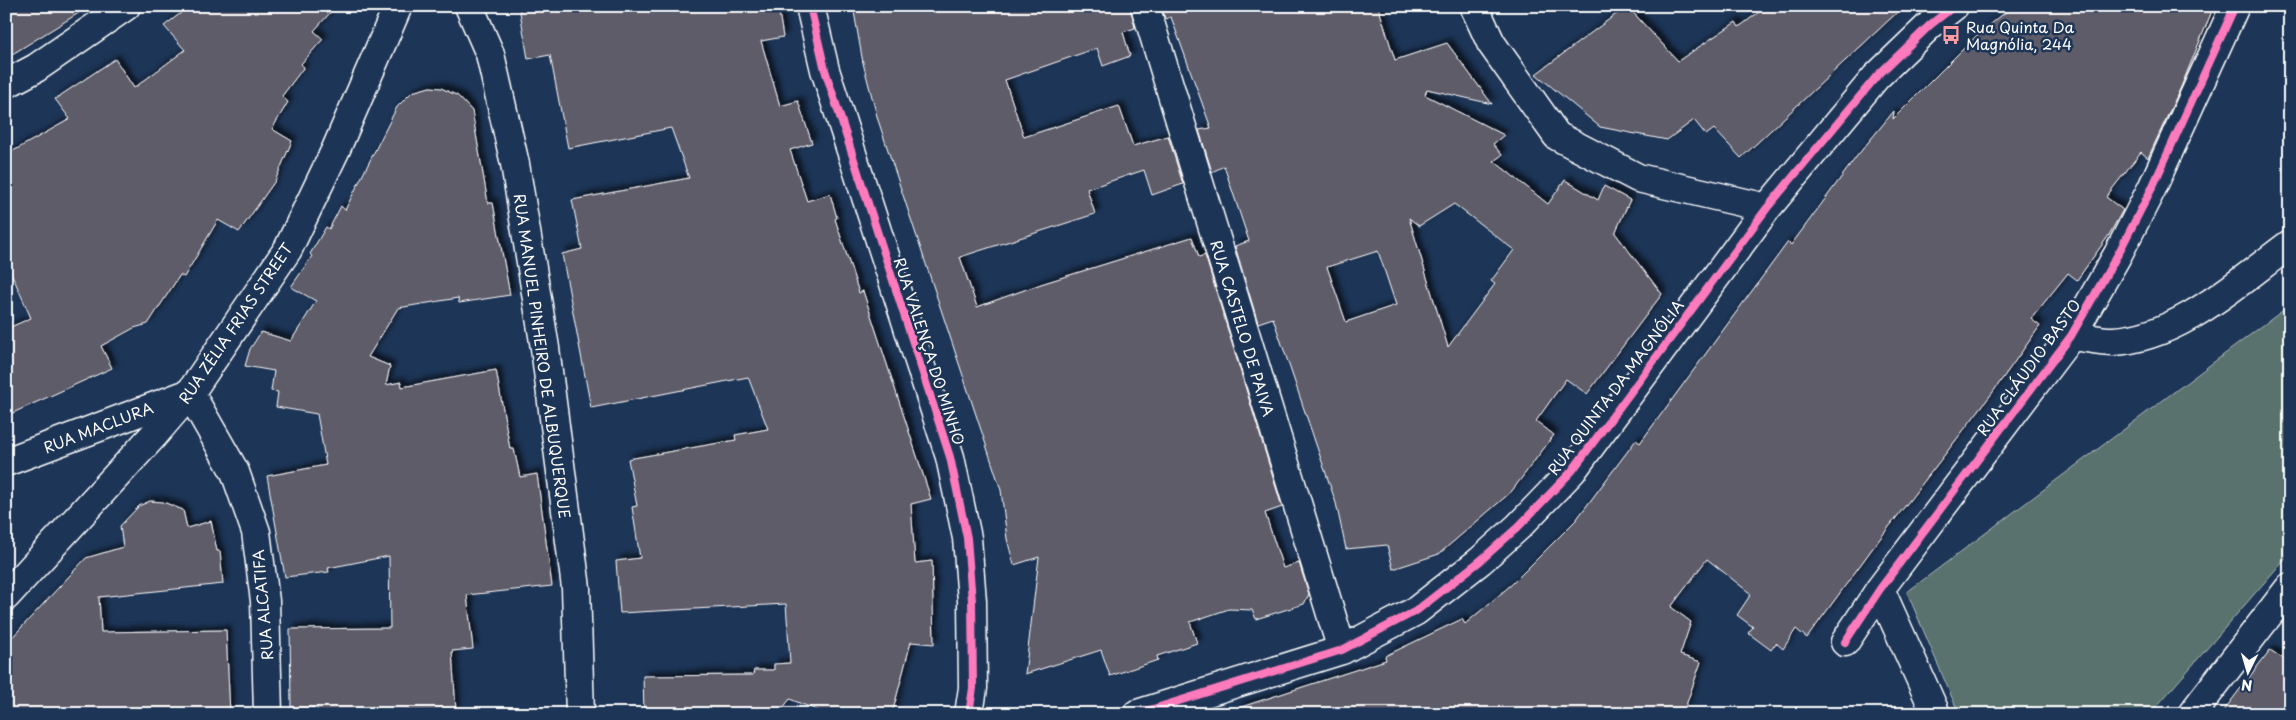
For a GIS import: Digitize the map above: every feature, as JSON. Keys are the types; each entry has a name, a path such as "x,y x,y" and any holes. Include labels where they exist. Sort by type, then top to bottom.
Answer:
{"street":[{"path":"6,84 36,68 126,6"},
{"name":"RUA ZÉLIA FRIAS STREET","path":"6,596 190,393 288,250 336,149 398,6"},
{"name":"RUA MANUEL PINHEIRO DE ALBUQUERQUE","path":"469,6 490,54 513,155 545,348 576,588 580,714"},
{"name":"RUA VALENÇA DO MINHO","path":"810,6 825,70 950,457 967,538 972,601 973,688 969,714"},
{"name":"RUA CASTELO DE PAIVA","path":"1145,6 1342,650"},
{"path":"1474,6 1491,42 1557,136 1638,178 1767,208"},
{"name":"RUA QUINTA DA MAGNÓLIA","path":"1137,714 1342,650 1416,611 1480,561 1572,471 1767,208 1876,77 1954,6"},
{"name":"RUA CLÁUDIO BASTO","path":"1845,642 1880,589 2071,336 2089,307 2143,205 2235,6"},
{"path":"2071,336 2112,341 2153,334 2190,316 2290,244"},
{"name":"RUA MACLURA","path":"6,462 190,393"},
{"name":"RUA ALCATIFA","path":"190,393 235,472 256,532 265,601 268,714"},
{"path":"2192,714 2290,587"},
{"path":"1880,589 1936,714"}],"green space":[{"path":"2290,305 2290,553 2150,714 1959,714 1907,592"}],"building":[{"path":"6,6 90,6 6,58"},
{"path":"190,6 336,6 314,31 323,39 301,64 304,67 282,96 288,102 272,129 292,141 275,181 239,232 218,220 184,277 180,275 148,324 134,328 101,346 112,368 6,416 6,329 31,318 6,261 6,155 70,119 55,99 115,59 134,88 185,50 164,26"},
{"path":"519,6 778,6 783,37 761,41 780,106 798,101 812,143 790,150 807,201 830,194 837,218 835,219 859,293 863,291 931,499 911,504 915,563 932,561 934,644 911,642 892,714 826,714 790,699 778,714 752,714 752,710 644,713 643,676 753,675 754,670 774,670 774,664 790,663 788,631 786,604 620,613 616,561 640,558 632,507 637,506 628,459 736,440 735,435 768,429 748,377 591,408 562,254 582,249 572,200 689,178 671,128 568,148 550,55 528,59"},
{"path":"853,6 1130,6 1135,28 1123,32 1130,56 1103,66 1097,48 1005,80 1024,137 1119,106 1133,146 1168,136 1183,184 1152,195 1144,170 1087,189 1095,214 960,257 977,307 1041,284 1192,237 1199,257 1205,255 1282,507 1265,513 1283,568 1299,563 1309,594 1304,604 1256,619 1252,610 1229,609 1190,622 1197,643 1157,656 1158,660 1110,676 1101,650 1025,674 1039,557 1014,565 1007,539 1001,490 878,120 863,63"},
{"path":"1161,6 1378,6 1395,60 1447,43 1492,104 1427,89 1425,95 1504,135 1493,144 1502,155 1494,161 1548,204 1565,180 1598,200 1604,186 1630,200 1615,233 1662,294 1587,394 1566,379 1536,421 1554,435 1511,492 1439,554 1393,569 1387,545 1346,549 1336,503 1273,318 1258,323 1235,246 1249,241 1224,166 1212,172 1199,130 1211,128 1171,17 1165,19","holes":["1454,204 1514,250 1491,281 1495,284 1448,347 1409,218 1419,226","1378,251 1396,305 1346,322 1327,267"]},
{"path":"1627,6 1678,61 1736,22 1739,27 1767,6 1904,6 1741,158 1714,129 1706,135 1694,120 1667,140 1600,127 1536,74"},
{"path":"2013,6 2214,6 2181,87 2148,158 2141,152 2106,197 2123,210 2109,235 2077,280 2068,273 2031,319 2040,326 1993,392 1872,549 1807,638 1796,629 1783,649 1776,643 1771,650 1748,633 1753,627 1737,615 1751,594 1707,559 1671,607 1691,622 1680,655 1701,662 1683,714 1239,714 1238,708 1386,660 1385,656 1462,619 1465,624 1511,585 1576,520 1636,440 1640,443 1788,242 1791,245 1857,156 1894,111 1893,119 1975,37"},
{"path":"430,87 441,88 458,96 472,111 488,203 493,203 510,295 459,303 458,298 398,308 368,357 390,366 386,385 401,382 402,387 496,370 510,449 514,449 520,477 537,474 552,586 467,595 473,649 452,651 456,711 387,710 387,714 317,714 317,708 291,707 290,629 390,628 389,556 328,568 329,572 285,577 267,476 326,465 317,414 276,407 278,392 271,391 274,371 245,366 250,349 261,332 291,341 316,301 291,287 312,256 310,254 326,227 329,229 341,206 345,210 397,107 412,92"},
{"path":"150,501 163,502 183,510 187,528 211,521 217,551 220,551 223,584 99,597 101,632 226,630 230,714 6,714 6,644 86,558 123,547 120,526 139,506"},
{"path":"2270,650 2290,663 2290,714 2221,714"}],"cycle path":[{"path":"810,6 825,70 950,457 967,538 972,601 973,688 969,714"},
{"path":"1137,714 1342,650 1416,611 1480,561 1518,527 1572,471 1767,208 1876,77 1930,25 1954,6"},
{"path":"1845,642 1880,589 2071,336 2118,254 2152,188 2235,6"}],"place":[{"name":"Rua Quinta Da Magnólia, 244","path":"1951,35"}]}
